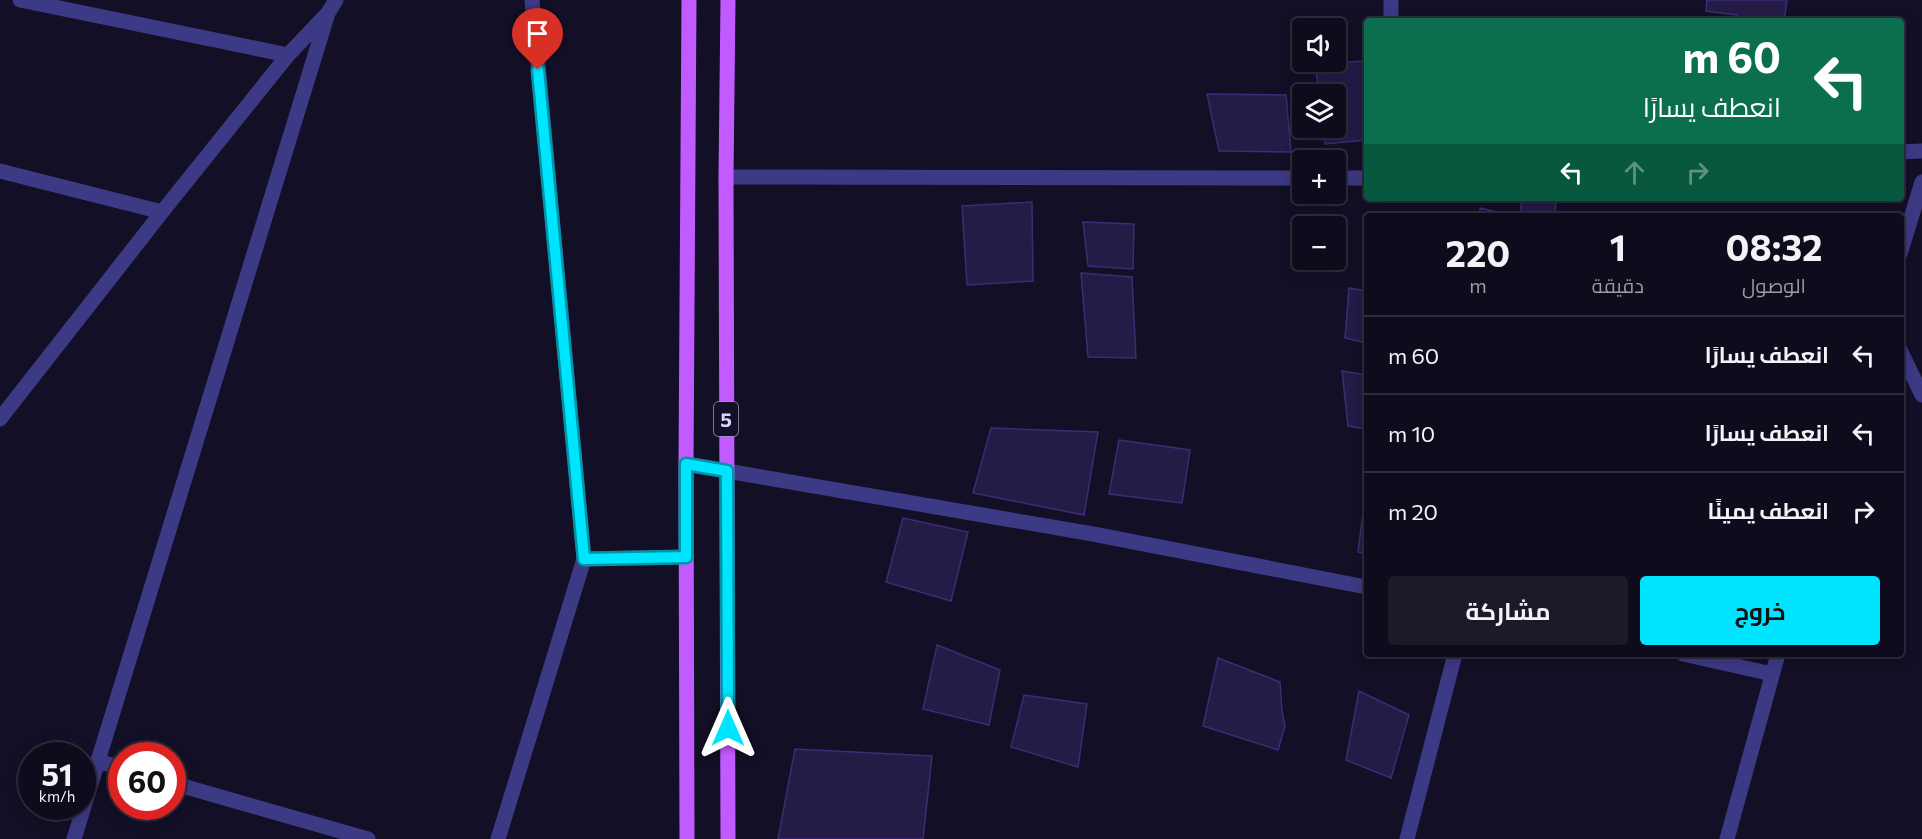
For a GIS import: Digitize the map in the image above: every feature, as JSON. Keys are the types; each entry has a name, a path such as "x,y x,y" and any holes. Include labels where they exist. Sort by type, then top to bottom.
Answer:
{"main road":[{"name":"5","path":"687,839 686,464 689,0"},
{"name":"5","path":"728,0 726,177 728,839"}],"street":[{"path":"20,0 288,55"},
{"path":"498,839 584,559 532,0"},
{"path":"1391,0 1391,18"},
{"path":"0,419 288,55 332,6"},
{"path":"74,839 332,6"},
{"path":"1904,152 1922,151"},
{"path":"0,171 162,212"},
{"path":"726,177 1292,178"},
{"path":"1346,178 1364,178"},
{"path":"1904,241 1922,182"},
{"path":"1904,358 1922,395"},
{"path":"686,464 1093,534 1364,587"},
{"path":"584,559 686,557"},
{"path":"1407,839 1454,657"},
{"path":"1696,657 1772,674"},
{"path":"1727,839 1777,657"},
{"path":"97,761 108,764"},
{"path":"186,787 368,839"}],"building":[{"path":"1707,0 1787,0 1784,18 1738,18 1737,15 1706,11"},
{"path":"1364,61 1364,140 1325,144 1324,138 1346,138 1346,84 1318,84 1316,72 1346,72 1346,62"},
{"path":"1207,94 1286,95 1291,152 1219,151"},
{"path":"1522,201 1556,201 1555,213 1520,213"},
{"path":"1032,202 1033,281 967,285 962,206"},
{"path":"1480,208 1502,213 1480,213"},
{"path":"1083,222 1134,224 1133,269 1088,266"},
{"path":"1081,273 1132,277 1136,358 1088,357"},
{"path":"1349,288 1364,291 1364,343 1345,338"},
{"path":"1342,371 1364,375 1364,429 1348,426"},
{"path":"991,428 1098,432 1084,515 973,493"},
{"path":"1119,440 1190,450 1182,503 1109,494"},
{"path":"1364,505 1364,554 1358,552"},
{"path":"903,518 968,532 951,601 886,582"},
{"path":"937,645 1000,670 989,725 923,709"},
{"path":"1218,658 1280,682 1285,726 1278,750 1203,726"},
{"path":"1359,691 1409,715 1391,778 1346,760"},
{"path":"1024,695 1087,704 1078,767 1011,747"},
{"path":"795,749 932,756 923,839 778,839"}],"route":[{"path":"538,70 584,559 686,557 686,464 727,471 728,728"}]}
